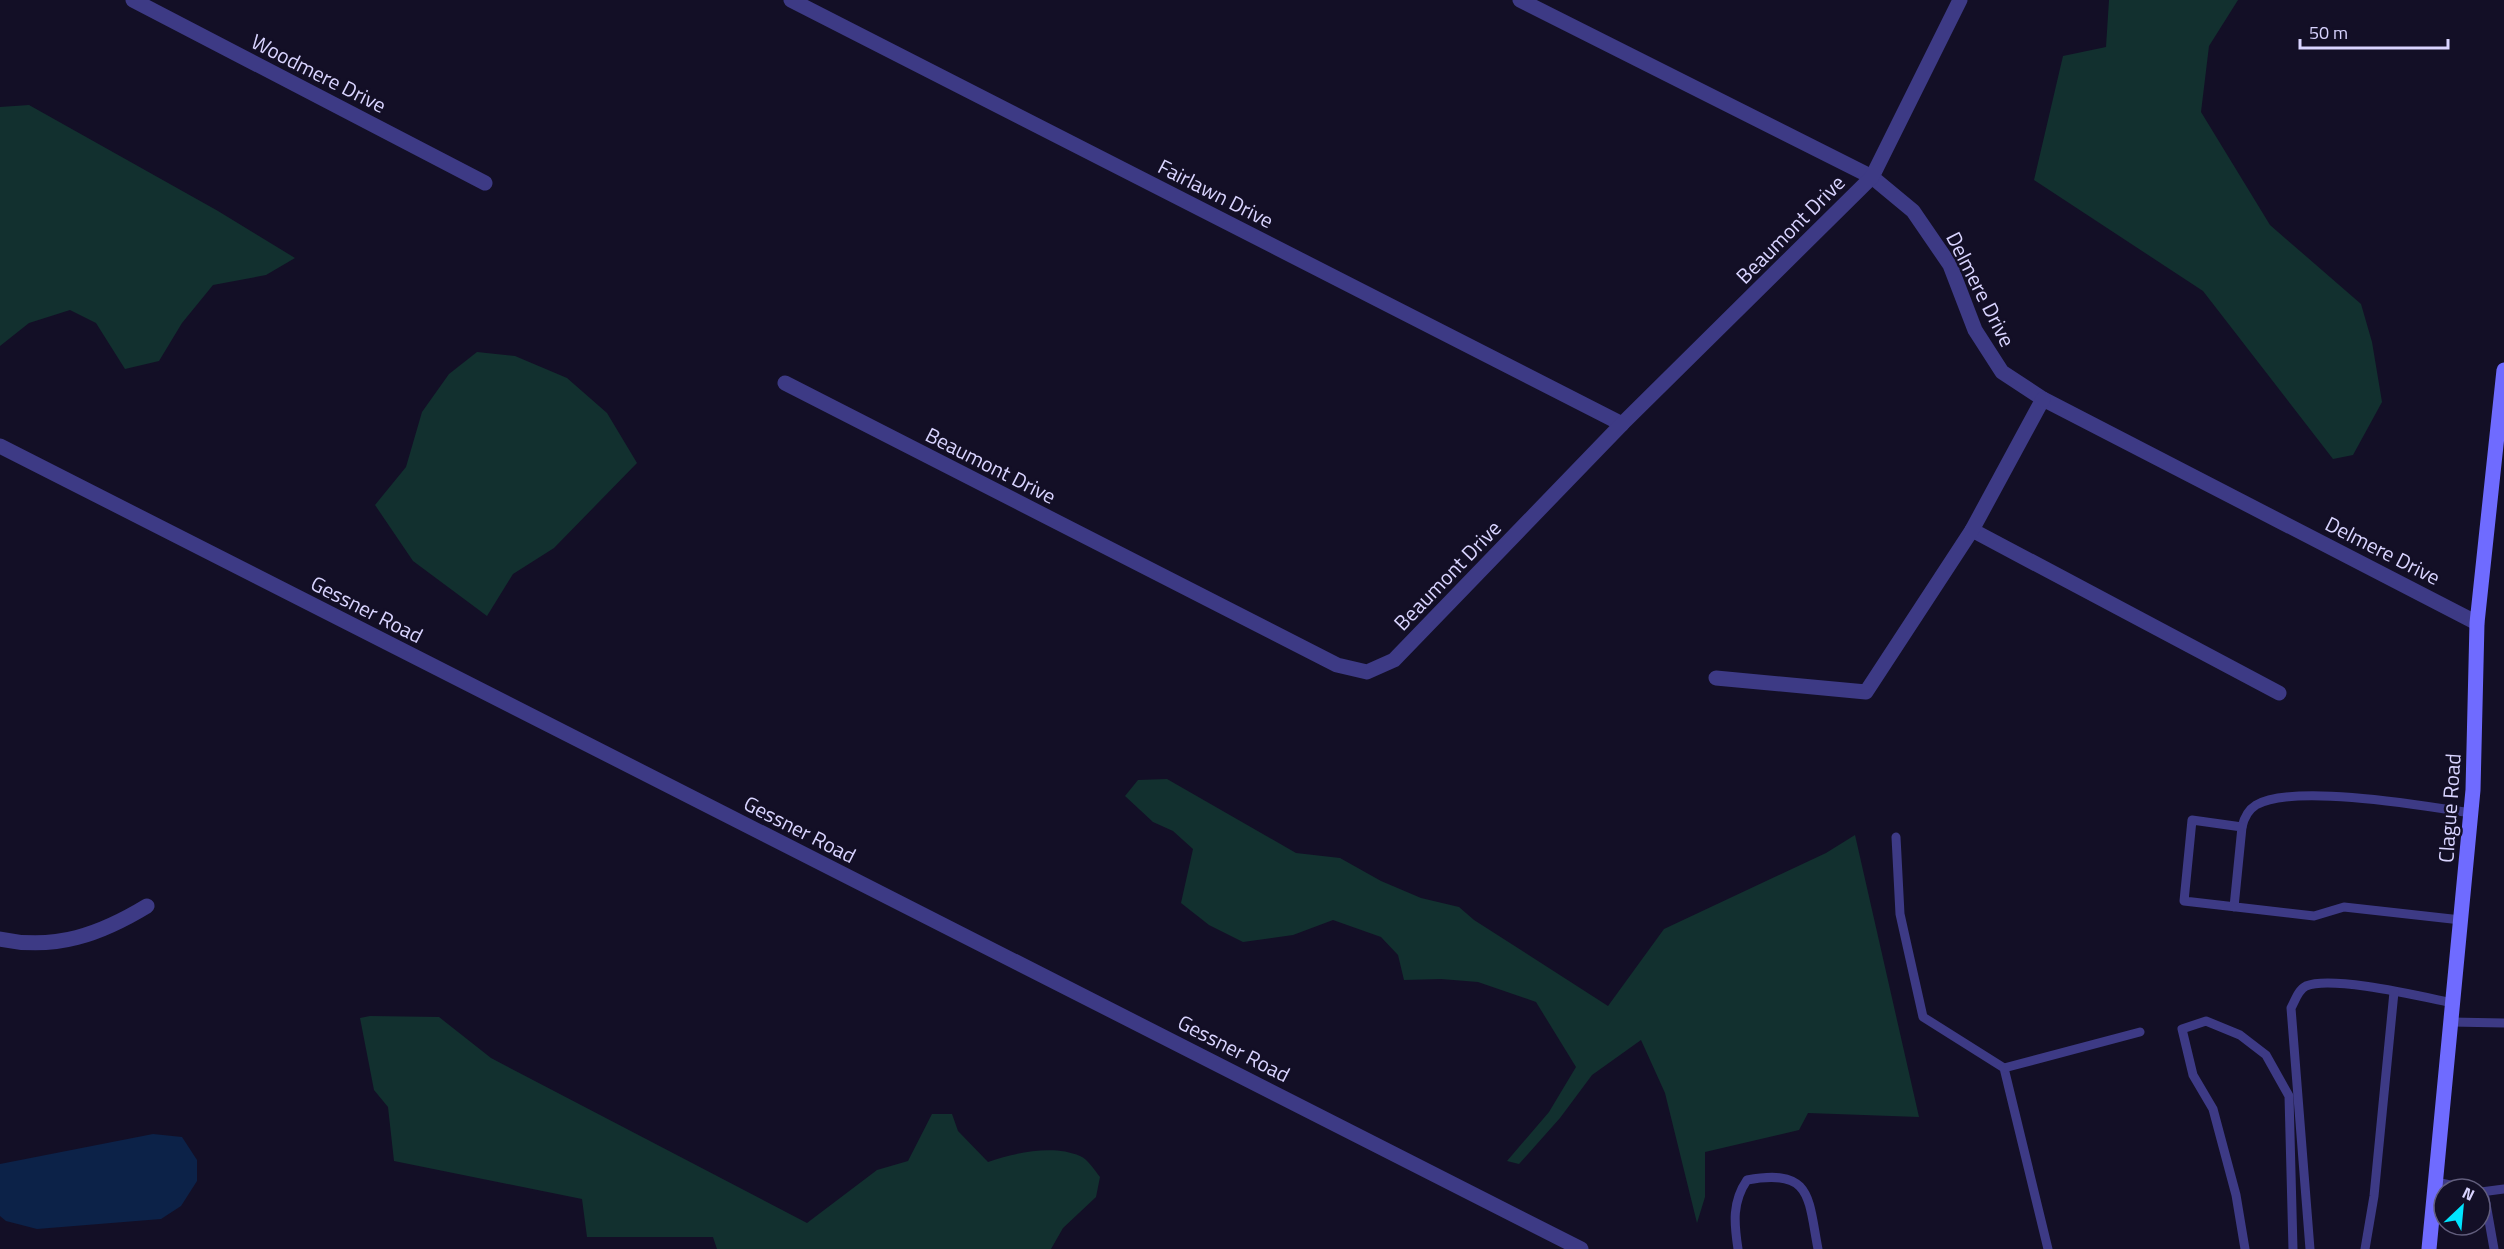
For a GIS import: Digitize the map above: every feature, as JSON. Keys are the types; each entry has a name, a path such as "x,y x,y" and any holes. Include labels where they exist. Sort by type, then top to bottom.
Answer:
{"main road":[{"name":"Clague Road","path":"2436,1177 2471,813 2477,623 2504,370"},
{"name":"Clague Road","path":"2429,1249 2432,1220"}],"street":[{"name":"Woodmere Drive","path":"134,0 485,183"},
{"name":"Fairlawn Drive","path":"790,0 1622,424"},
{"name":"Delmere Drive","path":"1520,0 1872,177 1913,211 1950,265 1975,330 2002,372 2043,399 2477,623"},
{"name":"Beaumont Drive","path":"785,383 1337,665 1367,672 1394,660 1622,424 1872,177 1960,0"},
{"path":"1716,678 1866,692 1972,530 2043,399"},
{"name":"Gessner Road","path":"0,446 1581,1249"},
{"path":"1972,530 2279,693"},
{"path":"0,939 54,943 87,937 117,925 147,906"}],"lane":[{"path":"2234,907 2242,827 2244,818 2256,806 2283,798 2359,798 2471,813"},
{"path":"2242,827 2192,820 2184,901 2314,916 2344,907 2461,920"},
{"path":"1896,837 1900,914 1923,1017 2004,1068 2048,1249"},
{"path":"2310,1249 2291,1008 2298,993 2306,986 2326,983 2453,1003"},
{"path":"2365,1249 2374,1196 2394,992"},
{"path":"2245,1249 2236,1195 2213,1109 2193,1075 2182,1029 2206,1021 2240,1035 2266,1055 2289,1096 2293,1249"},
{"path":"2451,1022 2504,1023"},
{"path":"2004,1068 2140,1032"},
{"path":"1738,1249 1734,1218 1739,1192 1747,1180 1773,1175 1796,1182 1807,1192 1818,1249"},
{"path":"2493,1246 2504,1240"}],"green space":[{"path":"2109,0 2238,0 2209,46 2201,112 2270,225 2361,304 2372,342 2382,402 2353,455 2333,459 2203,291 2034,180 2063,56 2106,47"},
{"path":"29,105 218,211 295,258 266,275 213,285 182,323 159,361 125,369 96,323 70,310 29,323 0,346 0,107"},
{"path":"477,352 515,356 567,378 607,413 637,463 554,548 513,574 487,616 413,561 375,505 406,467 422,412 449,374"},
{"path":"1167,779 1296,853 1340,858 1381,881 1421,898 1459,907 1474,920 1608,1006 1664,929 1826,853 1855,835 1919,1117 1808,1113 1799,1130 1705,1152 1705,1197 1697,1223 1665,1093 1641,1040 1592,1075 1560,1118 1519,1164 1507,1161 1549,1112 1576,1067 1536,1002 1478,982 1441,979 1404,980 1398,955 1381,937 1333,920 1293,935 1243,942 1209,925 1181,903 1193,849 1173,831 1153,822 1125,796 1138,780"},
{"path":"370,1016 439,1017 491,1058 807,1223 877,1170 908,1161 932,1114 952,1114 958,1131 988,1162 1021,1153 1046,1150 1069,1152 1080,1156 1089,1162 1100,1177 1096,1197 1063,1228 1051,1249 717,1249 713,1237 587,1237 582,1199 394,1161 388,1107 374,1090 360,1018"}],"water":[{"path":"153,1134 182,1137 197,1160 197,1181 181,1206 161,1219 37,1229 6,1221 0,1216 0,1164"}]}
